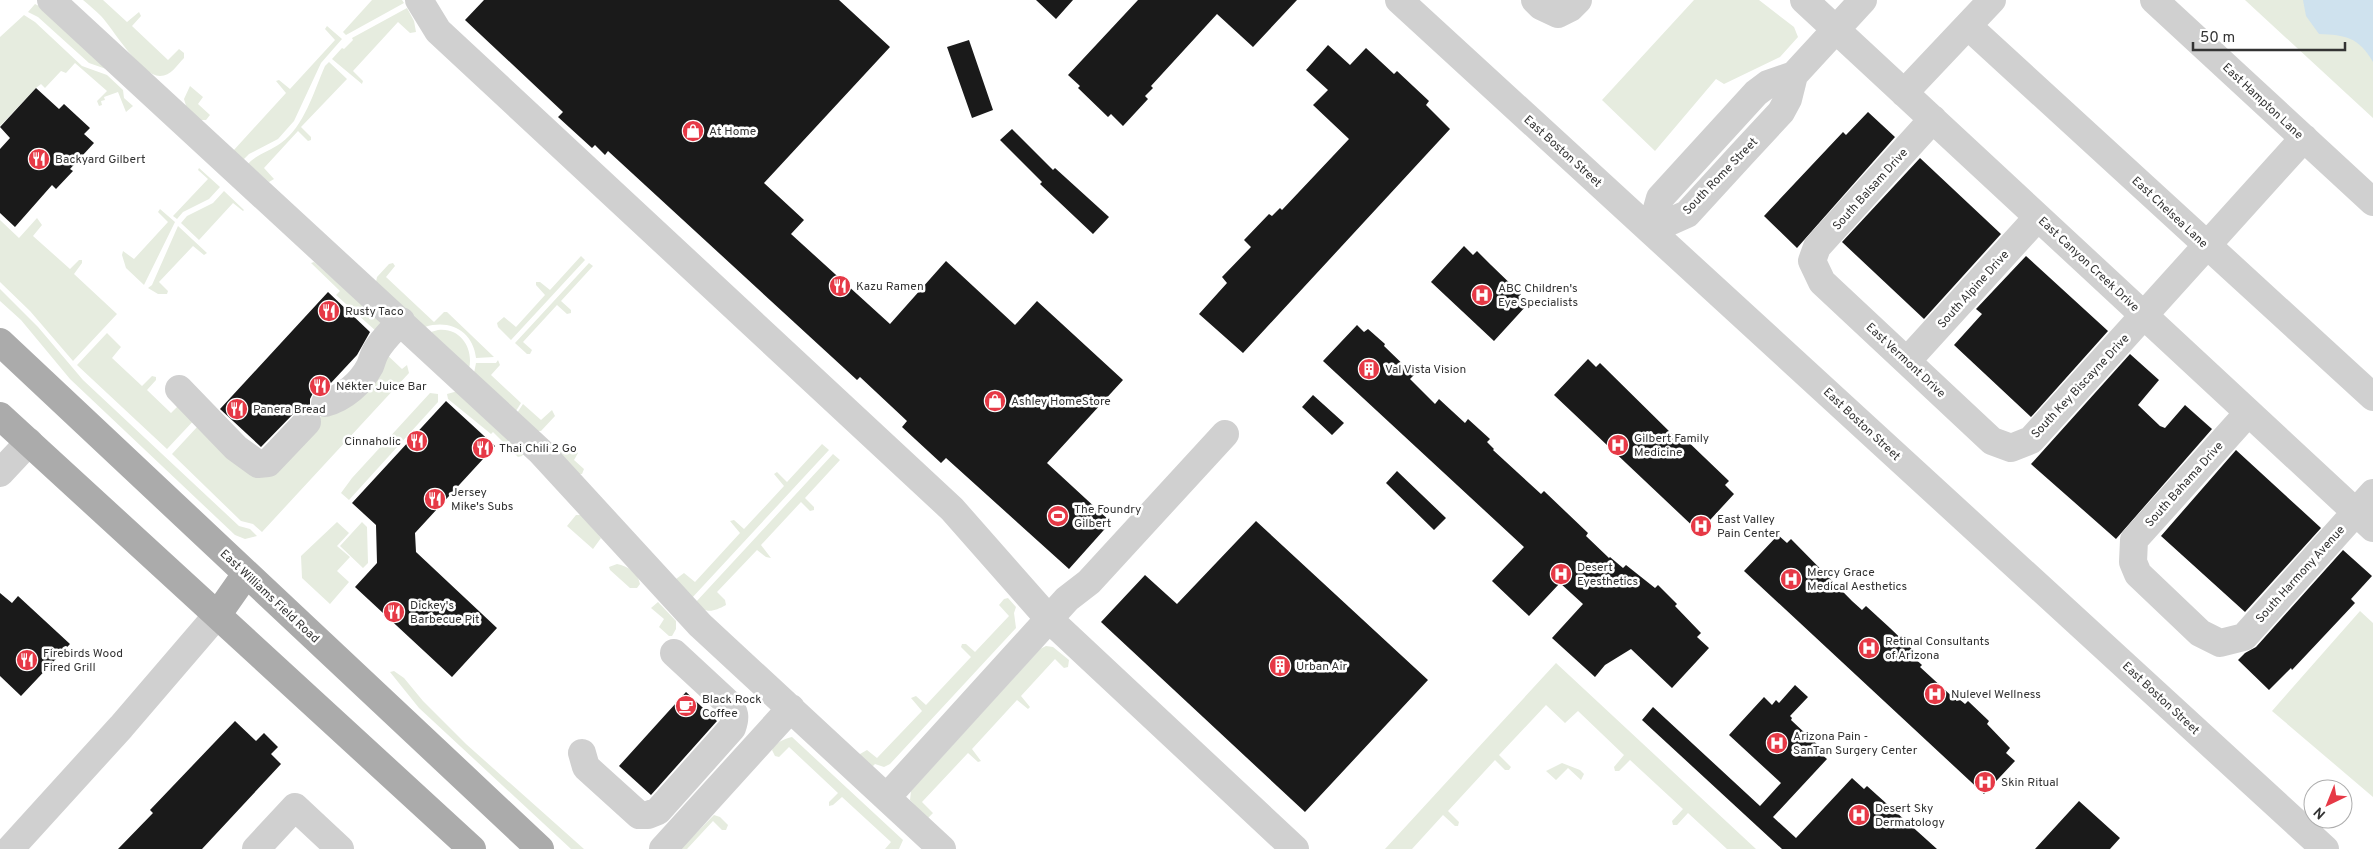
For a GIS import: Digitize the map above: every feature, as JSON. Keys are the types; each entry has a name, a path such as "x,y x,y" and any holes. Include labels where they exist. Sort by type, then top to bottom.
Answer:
{"main road":[{"name":"East Williams Field Road","path":"0,342 540,849"},
{"path":"0,416 472,849"},
{"path":"218,614 246,574"}],"street":[{"path":"52,0 541,452 700,625 792,708 942,849"},
{"path":"419,0 438,31 952,509 1049,619 1295,849"},
{"name":"East Boston Street","path":"1399,0 2325,849"},
{"path":"1535,0 1541,6 1568,7"},
{"name":"East Canyon Creek Drive","path":"1804,0 2248,413 2367,511"},
{"name":"South Rome Street","path":"1651,230 1660,198 1756,93 1768,84 1794,75 1863,0"},
{"path":"1904,92 1992,0"},
{"name":"East Hampton Lane","path":"2154,0 2373,202"},
{"name":"East Chelsea Lane","path":"1968,26 2373,397"},
{"name":"South Rome Street","path":"1651,230 1687,214 1780,112 1788,99 1794,75"},
{"name":"South Balsam Drive","path":"1812,261 1817,246 1933,120"},
{"path":"1720,134 1742,154"},
{"name":"South Key Biscayne Drive","path":"2011,448 2031,440 2304,138"},
{"name":"South Alpine Drive","path":"1907,361 2038,217"},
{"name":"East Vermont Drive","path":"1812,261 1822,282 1992,441 2011,448"},
{"path":"179,389 236,448 258,464 268,463 316,412 352,388 369,367 383,341 401,321"},
{"name":"South Bahama Drive","path":"2220,643 2200,633 2138,574 2133,562 2134,540 2248,413"},
{"path":"887,797 1067,598 1089,582 1225,434"},
{"path":"0,473 29,442"},
{"name":"South Harmony Avenue","path":"2220,643 2244,637 2367,511"},
{"path":"10,849 121,727 218,614"},
{"path":"582,753 586,767 639,815 648,815 658,811 732,728 735,720 734,711 728,703 674,653"},
{"path":"663,849 792,708"},
{"path":"256,849 295,807 340,849"}],"shaded area":[{"path":"83,0 103,0 127,22 139,12 141,16 132,26 168,60 179,49 184,53 184,58 174,70 164,76 153,74 136,60 101,16"},
{"path":"372,0 402,0 404,3 346,35 343,32"},
{"path":"1694,0 1759,0 1794,27 1798,37 1780,57 1724,84 1716,79 1655,151 1602,100"},
{"path":"2245,0 2373,0 2373,118"},
{"path":"35,4 41,7 109,70 89,63 38,17 28,12"},
{"path":"407,8 414,21 416,32 410,33 398,22 353,71 363,81 362,84 332,59 353,40 352,38"},
{"path":"24,15 35,22 82,66 107,75 123,90 124,98 133,106 126,112 118,92 104,97 105,100 101,101 102,105 99,106 97,101 107,91 75,63 66,73 61,71 45,88 41,84 36,88 0,126 0,37"},
{"path":"327,26 342,39 321,63 294,121 278,139 249,154 243,160 233,151 286,93 276,81 279,80 290,89 335,40 325,29"},
{"path":"329,62 347,79 301,127 311,137 311,140 308,141 298,131 264,168 274,179 269,182 248,164 281,143 296,128 325,66"},
{"path":"190,86 203,97 198,104 210,115 206,120 201,120 187,109 184,99"},
{"path":"199,168 220,187 209,199 183,212 177,219 173,216 208,179 198,170"},
{"path":"224,191 244,210 233,203 199,240 181,223 187,216 213,203"},
{"path":"160,209 175,222 144,285 126,268 122,255 123,251 134,259 168,222 158,212"},
{"path":"37,218 42,225 33,236 70,269 79,260 82,260 74,274 117,314 73,361 30,311 0,282 0,220 19,238"},
{"path":"178,226 207,253 204,255 193,246 159,282 168,291 167,294 158,294 148,288 152,285"},
{"path":"581,256 585,260 511,340 498,327 497,323 504,317 516,327 545,295 536,285 536,282 540,282 550,290"},
{"path":"314,262 384,323 377,332 336,295 340,291 311,263"},
{"path":"393,263 395,266 386,277 434,322 444,312 447,312 494,357 476,358 470,341 459,329 443,325 425,327 376,282 377,277 389,264"},
{"path":"589,263 593,266 561,301 571,310 571,313 567,314 557,305 523,342 532,350 530,354 527,354 515,343"},
{"path":"0,289 38,327 83,380 239,526 250,529 257,536 245,539 235,535 70,379 21,320 0,301"},
{"path":"438,330 453,332 464,340 469,354 469,369 431,332"},
{"path":"107,333 121,347 112,358 142,386 152,376 156,377 156,380 147,390 171,413 181,403 197,417 167,449 77,365"},
{"path":"383,351 402,369 407,365 409,373 262,532 253,524 241,521 172,454 198,426 245,469 307,431"},
{"path":"498,360 500,365 491,375 521,403 516,411 474,373 476,363 496,363"},
{"path":"458,391 524,453 522,456 518,457 493,432 491,434 448,399 447,394"},
{"path":"430,393 438,394 438,402 349,500 341,493 352,478"},
{"path":"523,404 541,420 552,410 555,416 541,431 536,431 517,413"},
{"path":"566,441 578,453 574,460 584,469 582,474 578,474 557,450"},
{"path":"822,444 829,450 691,599 676,579 684,573 695,582 740,533 730,521 734,520 744,529 784,486 774,474 777,472 787,482"},
{"path":"833,454 840,460 805,498 814,507 814,510 810,511 801,502 761,545 771,558 766,557 757,550 717,592 725,600 726,605 710,611 703,609 695,603"},
{"path":"576,515 581,515 601,538 593,549 567,526"},
{"path":"337,522 349,533 337,546 350,557 337,571 349,582 330,604 302,578 301,556"},
{"path":"362,522 367,527 368,563 363,568 340,546"},
{"path":"617,564 629,568 635,573 640,584 637,588 630,588 610,570 609,567"},
{"path":"1008,598 1016,607 1014,613 1016,628 890,764 884,767 875,764 871,768 860,754 867,750 877,758 922,711 911,698 916,696 926,705 971,657 961,647 962,644 966,644 975,652 1009,616 999,605 1004,599"},
{"path":"658,602 676,621 676,629 672,636 669,636 659,627 664,619 651,608"},
{"path":"2360,611 2373,623 2373,797 2272,711"},
{"path":"1046,646 1053,647 1069,660 1068,667 1064,668 1055,659 1021,696 1030,707 1028,709 1017,700 972,749 981,761 978,762 968,753 922,802 933,813 927,819 910,800 911,791 1040,649"},
{"path":"1556,663 1756,849 1727,849 1688,813 1677,825 1673,825 1672,821 1683,809 1630,760 1619,771 1615,771 1614,767 1624,755 1578,711 1565,723 1546,705 1499,755 1511,767 1509,770 1505,770 1495,760 1448,811 1459,822 1458,826 1455,826 1443,815 1412,849 1385,849"},
{"path":"394,671 404,678 423,701 466,744 584,849 571,849 419,708 390,672"},
{"path":"792,737 903,840 899,849 885,849 891,842 842,797 829,806 829,802 838,793 789,747 779,757 775,756 772,750 776,745"},
{"path":"1562,763 1580,770 1584,774 1581,780 1568,768 1556,780 1546,771"},
{"path":"714,815 720,817 728,825 726,830 722,830 713,821 687,849 680,849"}],"water":[{"path":"2303,0 2373,0 2373,62 2357,42 2336,35 2319,34 2306,16"}],"building":[{"path":"484,0 839,0 890,47 764,183 804,220 791,234 890,324 946,261 1015,325 1037,301 1123,380 1047,463 1111,522 1069,569 946,458 941,463 902,427 907,421 860,377 857,380 608,151 605,155 595,145 592,148 558,117 563,112 465,20"},
{"path":"1036,0 1073,0 1056,19"},
{"path":"1138,0 1297,0 1253,47 1217,14 1151,86 1153,88 1145,96 1148,99 1123,126 1111,114 1108,117 1078,88 1080,86 1068,75"},
{"path":"969,40 993,110 972,118 947,47"},
{"path":"1328,45 1350,65 1366,48 1394,74 1397,71 1429,101 1426,105 1450,129 1243,353 1199,314 1227,283 1222,277 1251,247 1244,240 1269,214 1272,216 1280,208 1282,210 1349,139 1313,105 1328,90 1306,70"},
{"name":"Backyard Gilbert","path":"36,88 59,109 64,104 90,128 84,134 94,143 70,169 73,171 56,189 52,185 15,227 0,213 0,149 10,138 0,127"},
{"path":"1868,112 1895,137 1797,248 1764,216 1843,132 1846,135"},
{"path":"1012,129 1053,170 1055,168 1109,217 1093,234 1040,184 1042,182 1000,140"},
{"path":"1920,158 2001,234 1924,319 1842,242"},
{"name":"ABC Children's Eye Specialists","path":"1464,246 1473,255 1477,251 1521,294 1518,297 1527,305 1494,341 1431,282"},
{"path":"2026,256 2108,331 2031,417 1954,345 1982,314 1976,309"},
{"path":"328,292 370,332 357,355 330,384 313,393 310,399 310,407 302,407 296,411 261,447 220,409"},
{"path":"1357,325 1364,332 1368,329 1385,344 1384,346 1414,375 1410,379 1435,404 1439,399 1465,423 1468,419 1490,439 1487,442 1493,450 1541,494 1544,491 1588,533 1586,536 1609,558 1623,568 1626,565 1655,588 1658,585 1677,604 1675,606 1701,633 1697,637 1709,648 1672,688 1631,649 1605,665 1595,677 1552,638 1583,604 1560,583 1529,616 1492,581 1524,547 1323,361"},
{"path":"2130,354 2159,380 2138,405 2160,426 2165,428 2185,405 2212,429 2116,539 2031,464"},
{"path":"1588,359 1596,367 1600,363 1676,438 1680,434 1729,481 1725,485 1734,494 1699,532 1554,395"},
{"path":"1313,395 1344,423 1332,435 1302,407"},
{"path":"446,401 495,446 415,533 416,552 497,628 452,677 355,587 377,563 376,525 352,503"},
{"path":"2236,450 2321,528 2245,612 2161,536"},
{"path":"1397,471 1446,518 1434,530 1386,483"},
{"name":"Urban Air","path":"1256,521 1428,680 1305,812 1101,622 1145,575 1177,604"},
{"path":"1778,535 1787,543 1791,539 1862,610 1866,606 1890,628 1916,653 1913,657 1922,665 1920,667 1957,701 1959,699 1965,704 1968,701 1989,721 1987,724 2010,748 2006,753 2015,761 1984,794 1744,571"},
{"path":"2343,550 2372,576 2351,599 2355,603 2292,670 2291,668 2269,690 2238,660 2245,653 2256,647"},
{"name":"Firebirds Wood Fired Grill","path":"0,593 12,603 18,596 70,644 21,696 0,676"},
{"path":"1795,685 1808,697 1790,716 1791,720 1822,749 1819,752 1827,759 1773,817 1796,838 1852,778 1864,789 1867,786 1937,849 1782,849 1642,720 1653,707 1760,806 1781,783 1729,735 1764,697 1772,705 1776,700 1779,703"},
{"path":"686,692 717,721 651,795 619,766"},
{"path":"235,721 256,741 264,733 278,747 271,754 281,764 202,849 118,849 153,813 150,810"},
{"path":"2079,801 2120,838 2110,849 2035,849"}],"place":[{"name":"At Home","path":"693,131"},
{"name":"Backyard Gilbert","path":"39,159"},
{"name":"Kazu Ramen","path":"840,286"},
{"name":"ABC Children's Eye Specialists","path":"1482,295"},
{"name":"Rusty Taco","path":"329,311"},
{"name":"Val Vista Vision","path":"1369,369"},
{"name":"Nékter Juice Bar","path":"320,386"},
{"name":"Ashley HomeStore","path":"995,401"},
{"name":"Panera Bread","path":"237,409"},
{"name":"Cinnaholic","path":"417,441"},
{"name":"Gilbert Family Medicine","path":"1618,445"},
{"name":"Thai Chili 2 Go","path":"483,448"},
{"name":"Jersey Mike's Subs","path":"435,499"},
{"name":"The Foundry Gilbert","path":"1058,516"},
{"name":"East Valley Pain Center","path":"1701,526"},
{"name":"Desert Eyesthetics","path":"1561,574"},
{"name":"Mercy Grace Medical Aesthetics","path":"1791,579"},
{"name":"Dickey's Barbecue Pit","path":"394,612"},
{"name":"Retinal Consultants of Arizona","path":"1869,648"},
{"name":"Firebirds Wood Fired Grill","path":"27,660"},
{"name":"Urban Air","path":"1280,666"},
{"name":"Nulevel Wellness","path":"1935,694"},
{"name":"Black Rock Coffee","path":"686,706"},
{"name":"Arizona Pain - SanTan Surgery Center","path":"1777,743"},
{"name":"Skin Ritual","path":"1985,782"},
{"name":"Desert Sky Dermatology","path":"1859,815"}]}
